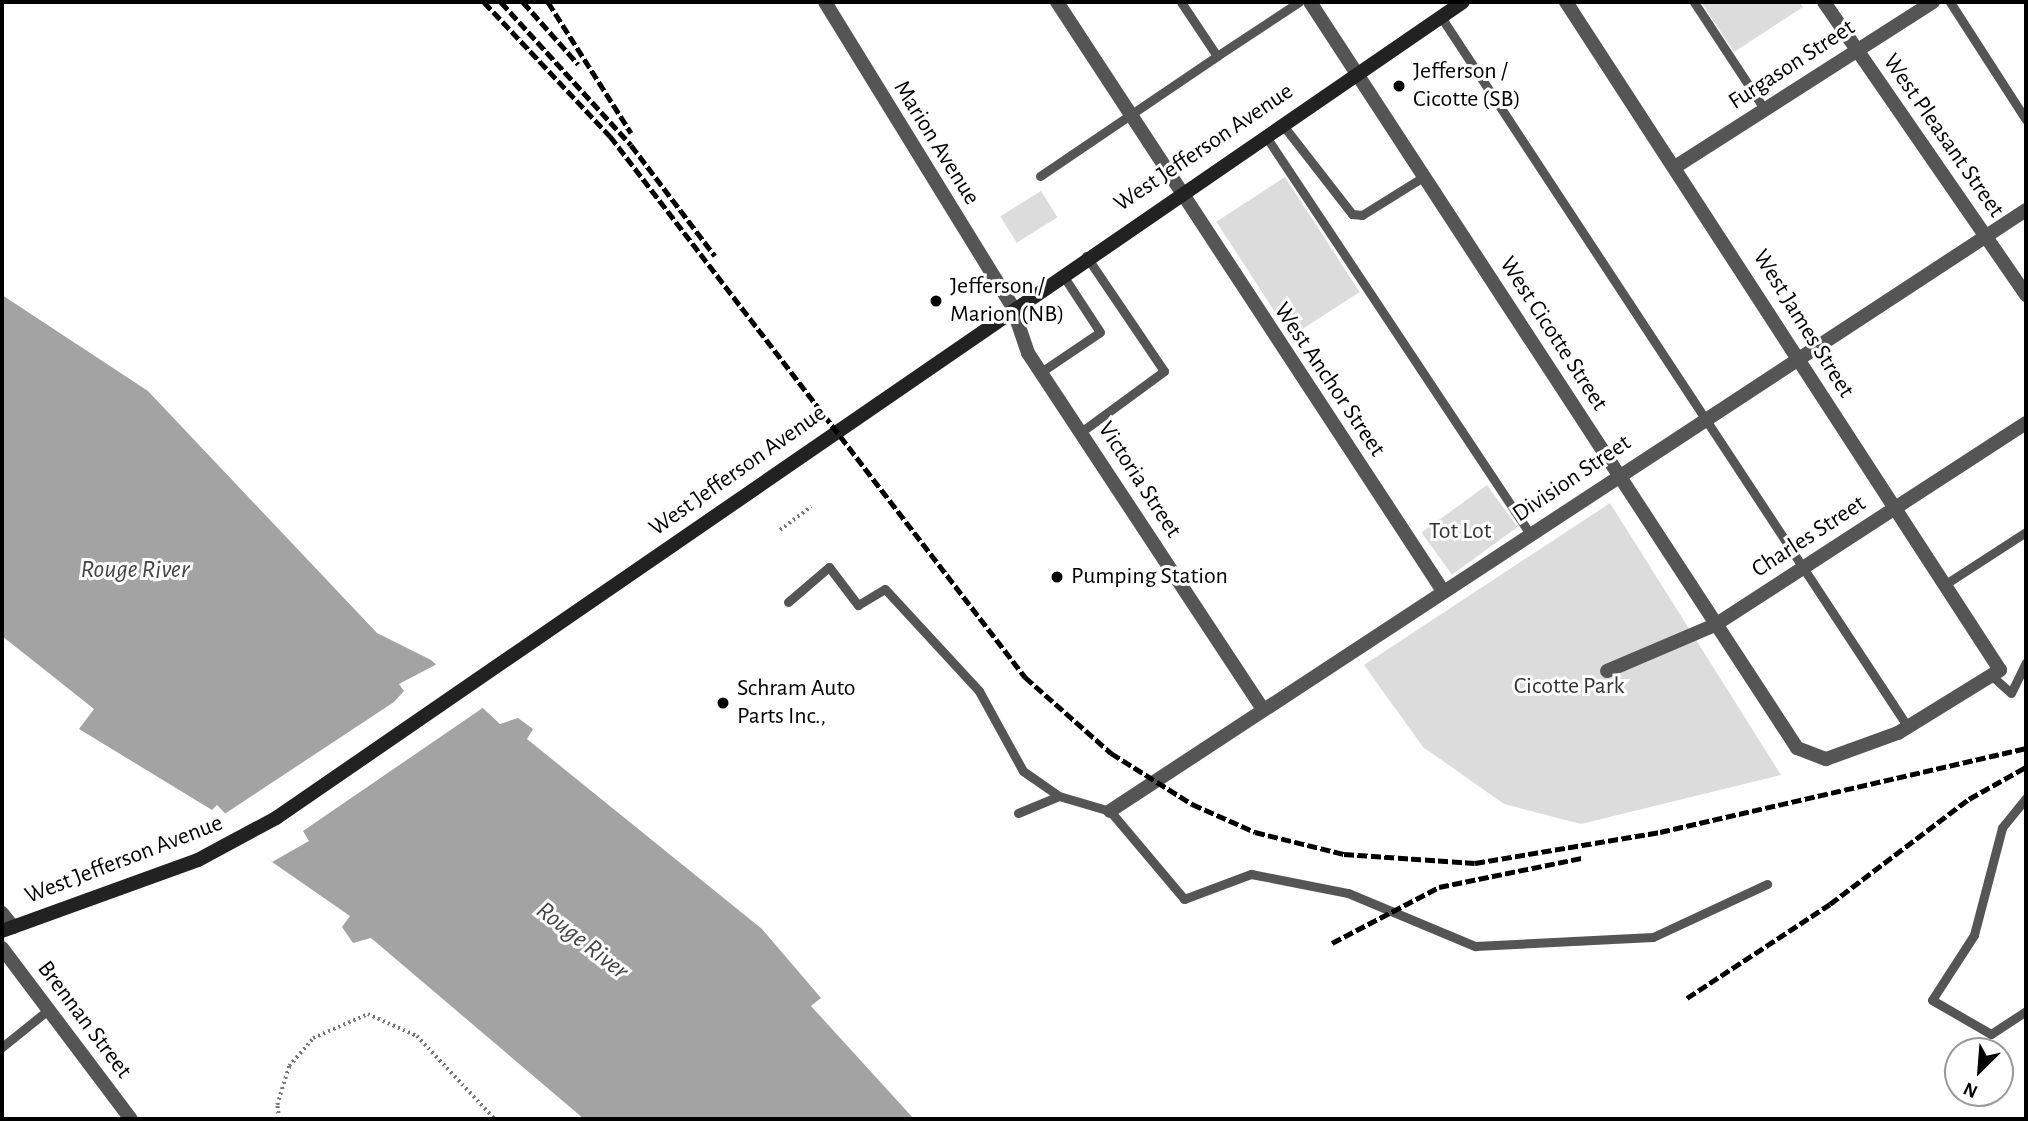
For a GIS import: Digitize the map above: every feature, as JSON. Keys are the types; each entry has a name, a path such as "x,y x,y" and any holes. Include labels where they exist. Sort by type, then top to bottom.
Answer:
{"main road":[{"name":"West Jefferson Avenue","path":"7,929 235,842 468,691 1012,306 1463,2"}],"street":[{"name":"Marion Avenue","path":"825,2 1012,306"},
{"name":"West Anchor Street","path":"1057,2 1179,192 1443,591"},
{"name":"West Cicotte Street","path":"1310,2 1715,625 1808,757 1826,759 1908,727"},
{"name":"West James Street","path":"1566,2 1944,585 1996,673"},
{"name":"West Pleasant Street","path":"1824,2 2026,295"},
{"name":"Furgason Street","path":"1675,167 1933,2"},
{"name":"Division Street","path":"1110,811 1531,535 1705,417 2026,210"},
{"name":"Victoria Street","path":"1012,306 1041,372 1263,709"},
{"name":"Charles Street","path":"1607,671 1715,625 2026,423"},
{"path":"1908,727 1996,673"},
{"path":"2,913 7,929"},
{"name":"Brennan Street","path":"2,948 131,1119"}],"lane":[{"path":"1181,2 1217,56"},
{"path":"1040,176 1299,2"},
{"path":"1694,2 1765,110"},
{"path":"1950,2 2026,120"},
{"path":"1441,16 1908,727"},
{"path":"1282,124 1352,214 1362,215 1423,177"},
{"path":"1265,135 1531,535"},
{"path":"1080,432 1164,371 1086,256"},
{"path":"1041,372 1100,332 1061,273"},
{"path":"1944,585 2026,532"},
{"path":"788,602 829,567 858,605 885,589 979,691 1023,771 1059,796 1110,811 1184,899 1251,874 1348,893 1475,946 1653,937 1767,884"},
{"path":"1996,673 2011,693 2026,662"},
{"path":"1018,813 1059,796"},
{"path":"2026,798 2002,828 1974,935 1932,1000 1991,1034 2026,1010"},
{"path":"2,1047 48,1010"}],"path":[{"path":"780,530 811,507"},
{"path":"279,1119 276,1105 289,1066 313,1038 368,1014 417,1035 495,1119"}],"green space":[{"path":"1701,2 1799,2 1803,7 1734,52"},
{"path":"1285,177 1360,292 1291,337 1216,222"},
{"path":"1041,191 1057,217 1017,243 1000,216"},
{"name":"Tot Lot","path":"1487,485 1518,527 1452,575 1421,533"},
{"name":"Cicotte Park","path":"1610,503 1781,775 1581,824 1504,804 1423,747 1364,665"}],"water":[{"name":"Rouge River","path":"2,295 148,391 377,633 431,660 500,724 518,718 533,729 527,739 762,929 821,998 811,1006 914,1119 584,1119 371,938 353,943 342,927 350,916 272,862 217,805 212,810 79,729 94,709 2,636"}],"pier":[{"path":"439,663 487,705 303,831 309,841 272,862 223,815 394,702 404,691 399,684"}],"railway":[{"path":"484,2 610,136 1025,677 1111,753 1192,804 1255,832 1344,854 1475,863 1660,832 2026,748"},
{"path":"501,2 631,145 715,256"},
{"path":"523,2 578,64"},
{"path":"548,2 631,133"},
{"path":"1687,998 1830,904 1969,799 2026,767"},
{"path":"1332,943 1439,887 1582,858"}],"place":[{"name":"Jefferson / Cicotte (SB)","path":"1399,86"},
{"name":"Jefferson / Marion (NB)","path":"936,301"},
{"name":"Pumping Station","path":"1057,577"},
{"name":"Schram Auto Parts Inc.,","path":"723,703"}]}
